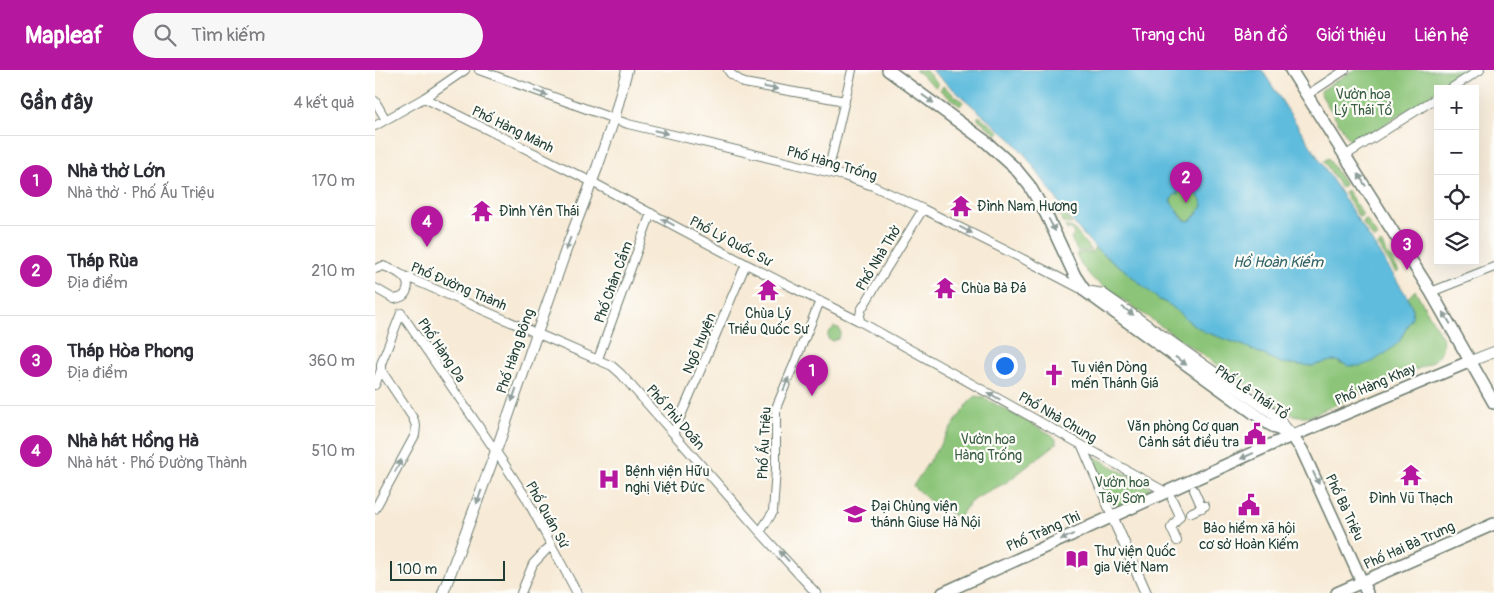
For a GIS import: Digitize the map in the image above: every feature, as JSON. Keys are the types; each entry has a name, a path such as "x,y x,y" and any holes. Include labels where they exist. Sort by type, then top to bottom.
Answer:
{"main road":[{"name":"Phố Lê Thái Tổ","path":"888,70 985,141 1015,168 1029,185 1046,214 1075,276 1085,291 1269,424 1292,436"},
{"path":"1291,70 1431,292 1494,403"},
{"name":"Phố Hàng Khay","path":"1292,436 1471,361"},
{"name":"Phố Tràng Thi","path":"943,593 1112,516 1169,496 1292,436"},
{"name":"Phố Bà Triệu","path":"1292,436 1302,450 1367,593"},
{"name":"Phố Hai Bà Trưng","path":"1337,593 1494,524"}],"street":[{"path":"375,126 424,98 465,70"},
{"name":"Phố Hàng Trống","path":"479,70 614,119 735,151 828,172 873,186 1039,266 1085,291"},
{"name":"Phố Hàng Bông","path":"443,593 496,451 536,332 592,182 614,119 627,70"},
{"path":"728,70 743,83 845,101"},
{"path":"828,172 852,70"},
{"path":"1307,95 1345,70"},
{"path":"1457,85 1480,70"},
{"name":"Phố Hàng Mành","path":"424,98 592,182"},
{"path":"1346,155 1434,100"},
{"path":"375,101 386,120"},
{"name":"Phố Lý Quốc Sư","path":"592,182 746,264 859,321"},
{"name":"Phố Nhà Thờ","path":"859,321 861,310 923,209"},
{"name":"Phố Chân Cầm","path":"598,359 651,213"},
{"name":"Ngõ Huyện","path":"674,432 746,264"},
{"name":"Phố Đường Thành","path":"375,269 383,266 536,332"},
{"path":"1431,292 1494,267"},
{"path":"375,288 394,299 402,297 407,293 409,287 400,274"},
{"name":"Phố Ấu Triệu","path":"760,532 773,512 776,469 776,408 820,300"},
{"name":"Phố Hàng Da","path":"375,385 378,370 401,313 496,451"},
{"name":"Phố Nhà Chung","path":"859,321 1169,496"},
{"name":"Phố Phủ Doãn","path":"536,332 598,359 612,366 621,374 816,593"},
{"path":"1471,361 1494,352"},
{"path":"375,509 415,435 416,426 413,418 378,370"},
{"path":"1082,446 1145,593"},
{"name":"Phố Quán Sứ","path":"496,451 525,496 577,593"},
{"path":"1190,513 1205,507 1194,490"},
{"path":"1169,496 1179,516 1171,528 1177,541"},
{"path":"521,593 533,564 551,545"}],"green space":[{"path":"915,70 925,70 939,84 936,87"},
{"name":"Vườn hoa Lý Thái Tổ","path":"1353,70 1471,70 1448,85 1434,85 1434,94 1354,144 1350,141 1320,93"},
{"path":"943,86 963,102 960,106 940,90"},
{"path":"979,116 1000,132 997,135 977,118"},
{"path":"1328,158 1345,185 1341,188 1324,161"},
{"path":"1186,187 1197,195 1203,206 1193,219 1188,221 1173,206 1171,199 1174,193"},
{"path":"1347,190 1363,215 1359,217 1344,192"},
{"path":"1058,205 1072,224 1064,223 1056,207"},
{"path":"1366,219 1378,237 1374,239 1362,222"},
{"path":"1065,226 1073,228 1091,250 1078,252 1071,238 1074,235 1071,228 1067,230"},
{"path":"1381,243 1399,271 1396,273 1378,245"},
{"path":"1095,248 1158,299 1170,305 1205,332 1242,345 1281,363 1312,366 1337,361 1341,364 1386,353 1399,342 1407,327 1413,309 1408,298 1415,290 1442,337 1442,349 1436,359 1429,364 1310,416 1288,414 1093,279 1082,266 1076,254 1091,252"},
{"path":"834,327 839,328 841,333 838,339 832,341 828,339 828,333"},
{"name":"Vườn hoa Hàng Trống","path":"976,396 984,398 1052,435 1056,439 1056,444 1007,482 969,503 959,518 931,502 913,486 969,402"},
{"name":"Vườn hoa Tây Sơn","path":"1088,453 1158,492 1114,511"}],"water":[{"name":"Hồ Hoàn Kiếm","path":"931,70 1262,70 1408,298 1413,309 1412,317 1399,342 1372,362 1361,366 1349,366 1337,361 1312,366 1281,363 1242,345 1205,332 1170,305 1158,299 1122,268 1096,249 1076,226 1013,141","holes":["1186,187 1199,197 1203,206 1193,219 1188,221 1183,219 1170,201 1175,194 1178,195 1178,191"]}],"place":[{"name":"Tháp Rùa","path":"1186,203"},
{"name":"Đình Nam Hương","path":"961,206"},
{"name":"Đình Yên Thái","path":"482,211"},
{"name":"Nhà hát Hồng Hà","path":"427,247"},
{"name":"Tháp Hòa Phong","path":"1407,270"},
{"name":"Chùa Bà Đá","path":"945,288"},
{"name":"Chùa Lý Triều Quốc Sư","path":"768,290"},
{"name":"Tu viện Dòng mến Thánh Giá","path":"1054,375"},
{"name":"Nhà thờ Lớn","path":"812,396"},
{"name":"Văn phòng Cơ quan Cảnh sát điều tra","path":"1255,434"},
{"name":"Đình Vũ Thạch","path":"1411,475"},
{"name":"Bệnh viện Hữu nghị Việt Đức","path":"609,479"},
{"name":"Bảo hiểm xã hội cơ sở Hoàn Kiếm","path":"1249,505"},
{"name":"Đại Chủng viện thánh Giuse Hà Nội","path":"855,514"},
{"name":"Thư viện Quốc gia Việt Nam","path":"1077,559"}]}
